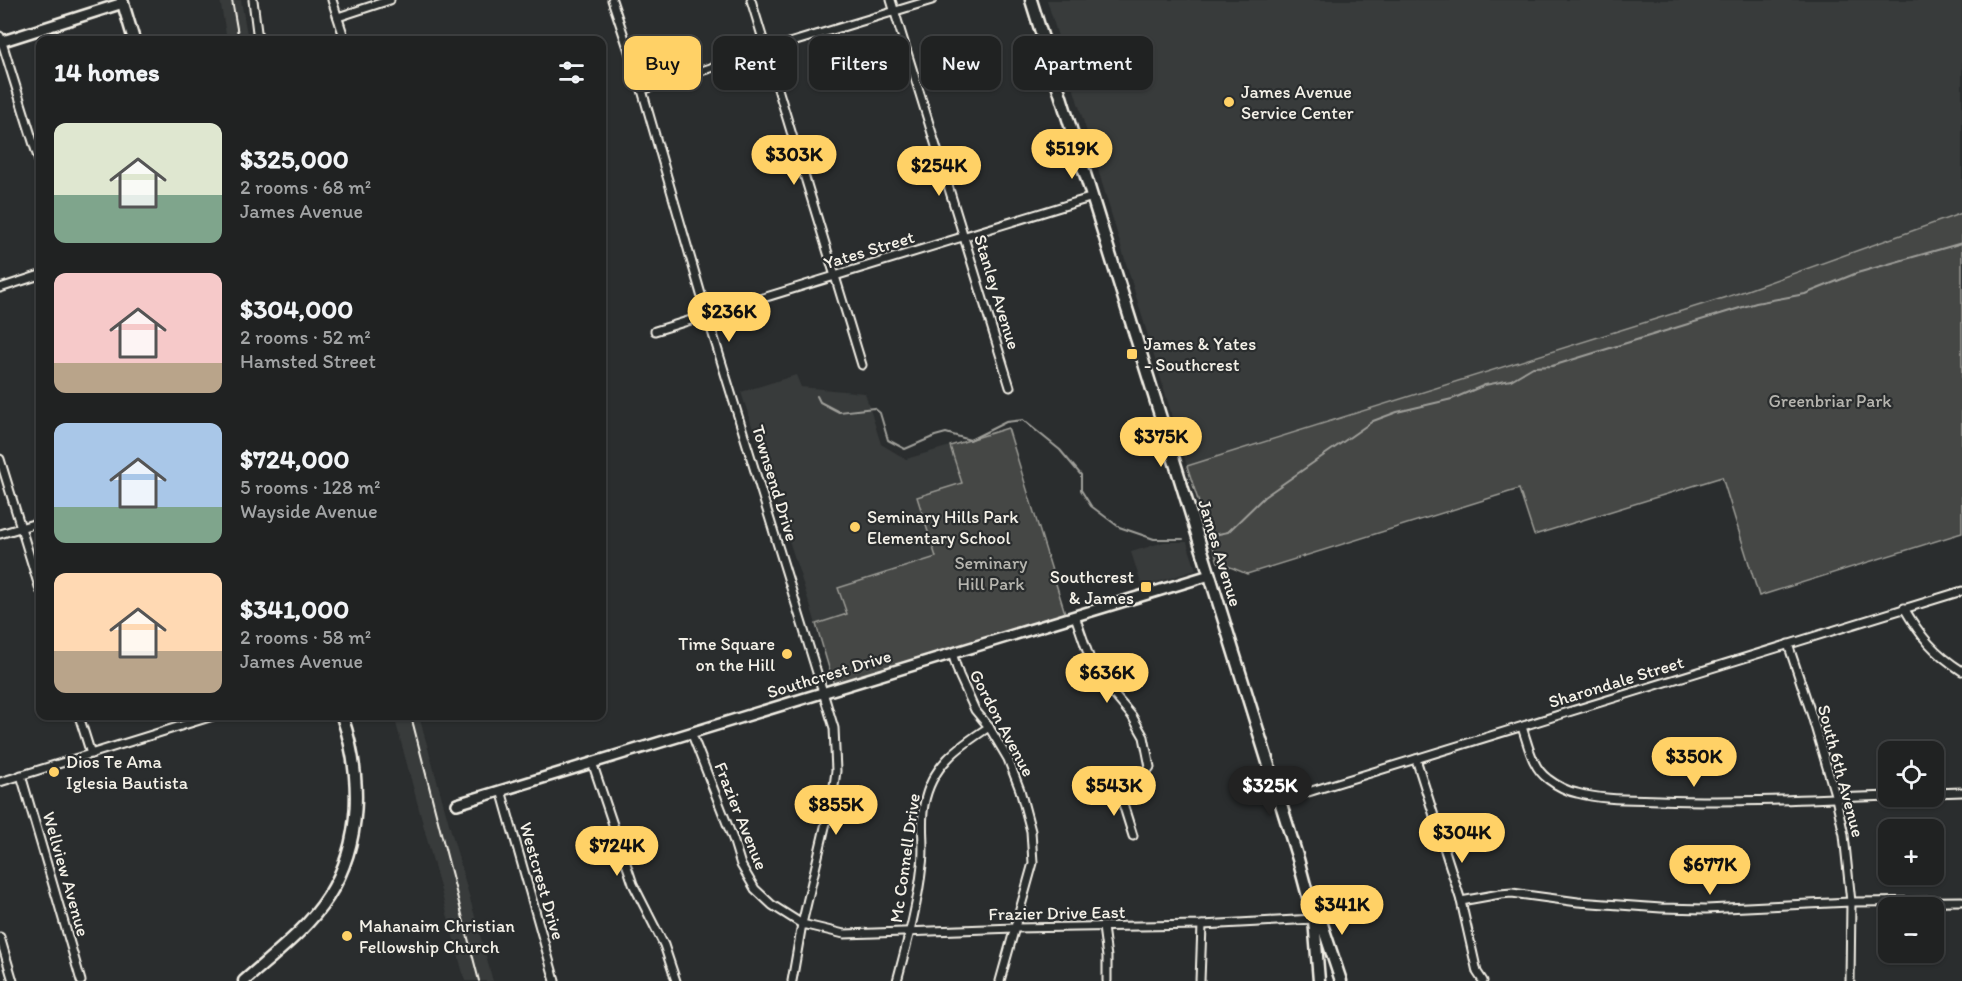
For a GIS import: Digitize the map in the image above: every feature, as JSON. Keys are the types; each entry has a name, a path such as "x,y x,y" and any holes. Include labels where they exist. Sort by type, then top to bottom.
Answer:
{"main road":[{"name":"James Avenue","path":"1031,0 1280,801 1314,919 1319,981"},
{"path":"122,1 133,36"},
{"path":"244,981 296,934 315,913 333,888 347,855 354,824 357,779 343,720"},
{"path":"1314,919 1322,924 1341,981"}],"street":[{"path":"253,0 258,36"},
{"path":"332,0 344,36"},
{"path":"338,17 390,0"},
{"name":"Townsend Drive","path":"612,0 624,36"},
{"path":"751,0 762,36"},
{"name":"Stanley Avenue","path":"891,0 1010,387"},
{"path":"797,41 932,0"},
{"path":"36,151 1,39 122,1"},
{"name":"Townsend Drive","path":"642,90 707,315 834,728 836,771 829,813 802,924 792,981"},
{"path":"778,90 861,365"},
{"name":"Yates Street","path":"655,330 1093,197"},
{"path":"0,288 36,276"},
{"path":"0,459 36,577"},
{"path":"0,534 36,523"},
{"name":"Southcrest Drive","path":"457,804 1210,575"},
{"name":"Sharondale Street","path":"1280,801 1962,591"},
{"path":"1904,608 1918,633 1929,646 1962,671"},
{"path":"1075,616 1094,671 1132,716 1144,737 1150,767 1137,784 1119,791 1133,836"},
{"name":"South 6th Avenue","path":"1788,644 1812,716 1836,798 1844,835 1851,902 1850,981"},
{"name":"Gordon Avenue","path":"952,653 975,710 1008,759 1020,790 1031,831 1033,862 1000,981"},
{"path":"80,720 91,754"},
{"path":"0,782 200,720"},
{"name":"Mc Connell Drive","path":"897,981 910,932 922,864 924,806 930,786 940,766 958,747 988,727"},
{"path":"1522,727 1534,762 1540,772 1566,790 1578,794 1685,801 1878,796"},
{"name":"Frazier Avenue","path":"691,732 741,865 755,889 772,905 802,924"},
{"path":"1416,759 1461,901 1477,972 1483,981"},
{"path":"592,762 633,884 664,945 676,981"},
{"name":"Wellview Avenue","path":"21,776 81,981"},
{"name":"Westcrest Drive","path":"501,790 555,981"},
{"path":"1944,793 1962,792"},
{"path":"1461,901 1512,893 1578,902 1661,908 1755,908 1851,902 1962,901"},
{"name":"Frazier Drive East","path":"802,924 844,933 1202,925 1314,919"},
{"path":"1200,981 1202,925"},
{"path":"1103,927 1107,981"},
{"path":"0,938 13,981"}],"shaded area":[{"path":"220,0 241,0 247,36 226,36"},
{"path":"1047,0 1962,0 1962,213 1739,293 1187,466 1074,90 1153,90 1153,36 1058,36"},
{"name":"Seminary Hills Park Elementary School","path":"796,375 801,387 865,393 881,444 906,459 950,446 962,483 917,497 936,557 839,588 847,614 816,624 741,392"},
{"path":"1164,542 1187,542 1196,570 1142,587 1131,552"},
{"path":"395,720 420,720 493,981 465,981"}],"green space":[{"name":"Greenbriar Park","path":"1962,213 1962,533 1759,596 1722,477 1534,535 1519,489 1247,574 1218,562 1187,466 1739,293"},
{"name":"Seminary Hill Park","path":"1008,428 1065,613 834,685 816,624 847,614 838,588 936,557 917,497 962,483 950,446"}],"waterway":[{"path":"1209,536 1228,532 1264,497 1373,421 1397,412 1452,399 1485,385 1511,380 1533,367 1552,366 1756,303 1805,294 1857,273 1962,243"},
{"path":"817,396 820,402 839,412 874,408 880,413 888,440 905,449 946,433 970,440 1006,422 1023,420 1060,450 1081,475 1081,490 1091,506 1119,527 1154,539 1183,539"}],"railway":[{"path":"232,0 238,36"},
{"path":"412,720 479,981"}],"place":[{"name":"James Avenue Service Center","path":"1229,102"},
{"name":"James & Yates - Southcrest","path":"1132,354"},
{"name":"Seminary Hills Park Elementary School","path":"855,527"},
{"name":"Southcrest & James","path":"1146,587"},
{"name":"Time Square on the Hill","path":"787,654"},
{"name":"Dios Te Ama Iglesia Bautista","path":"54,772"},
{"name":"Mahanaim Christian Fellowship Church","path":"347,936"}]}
